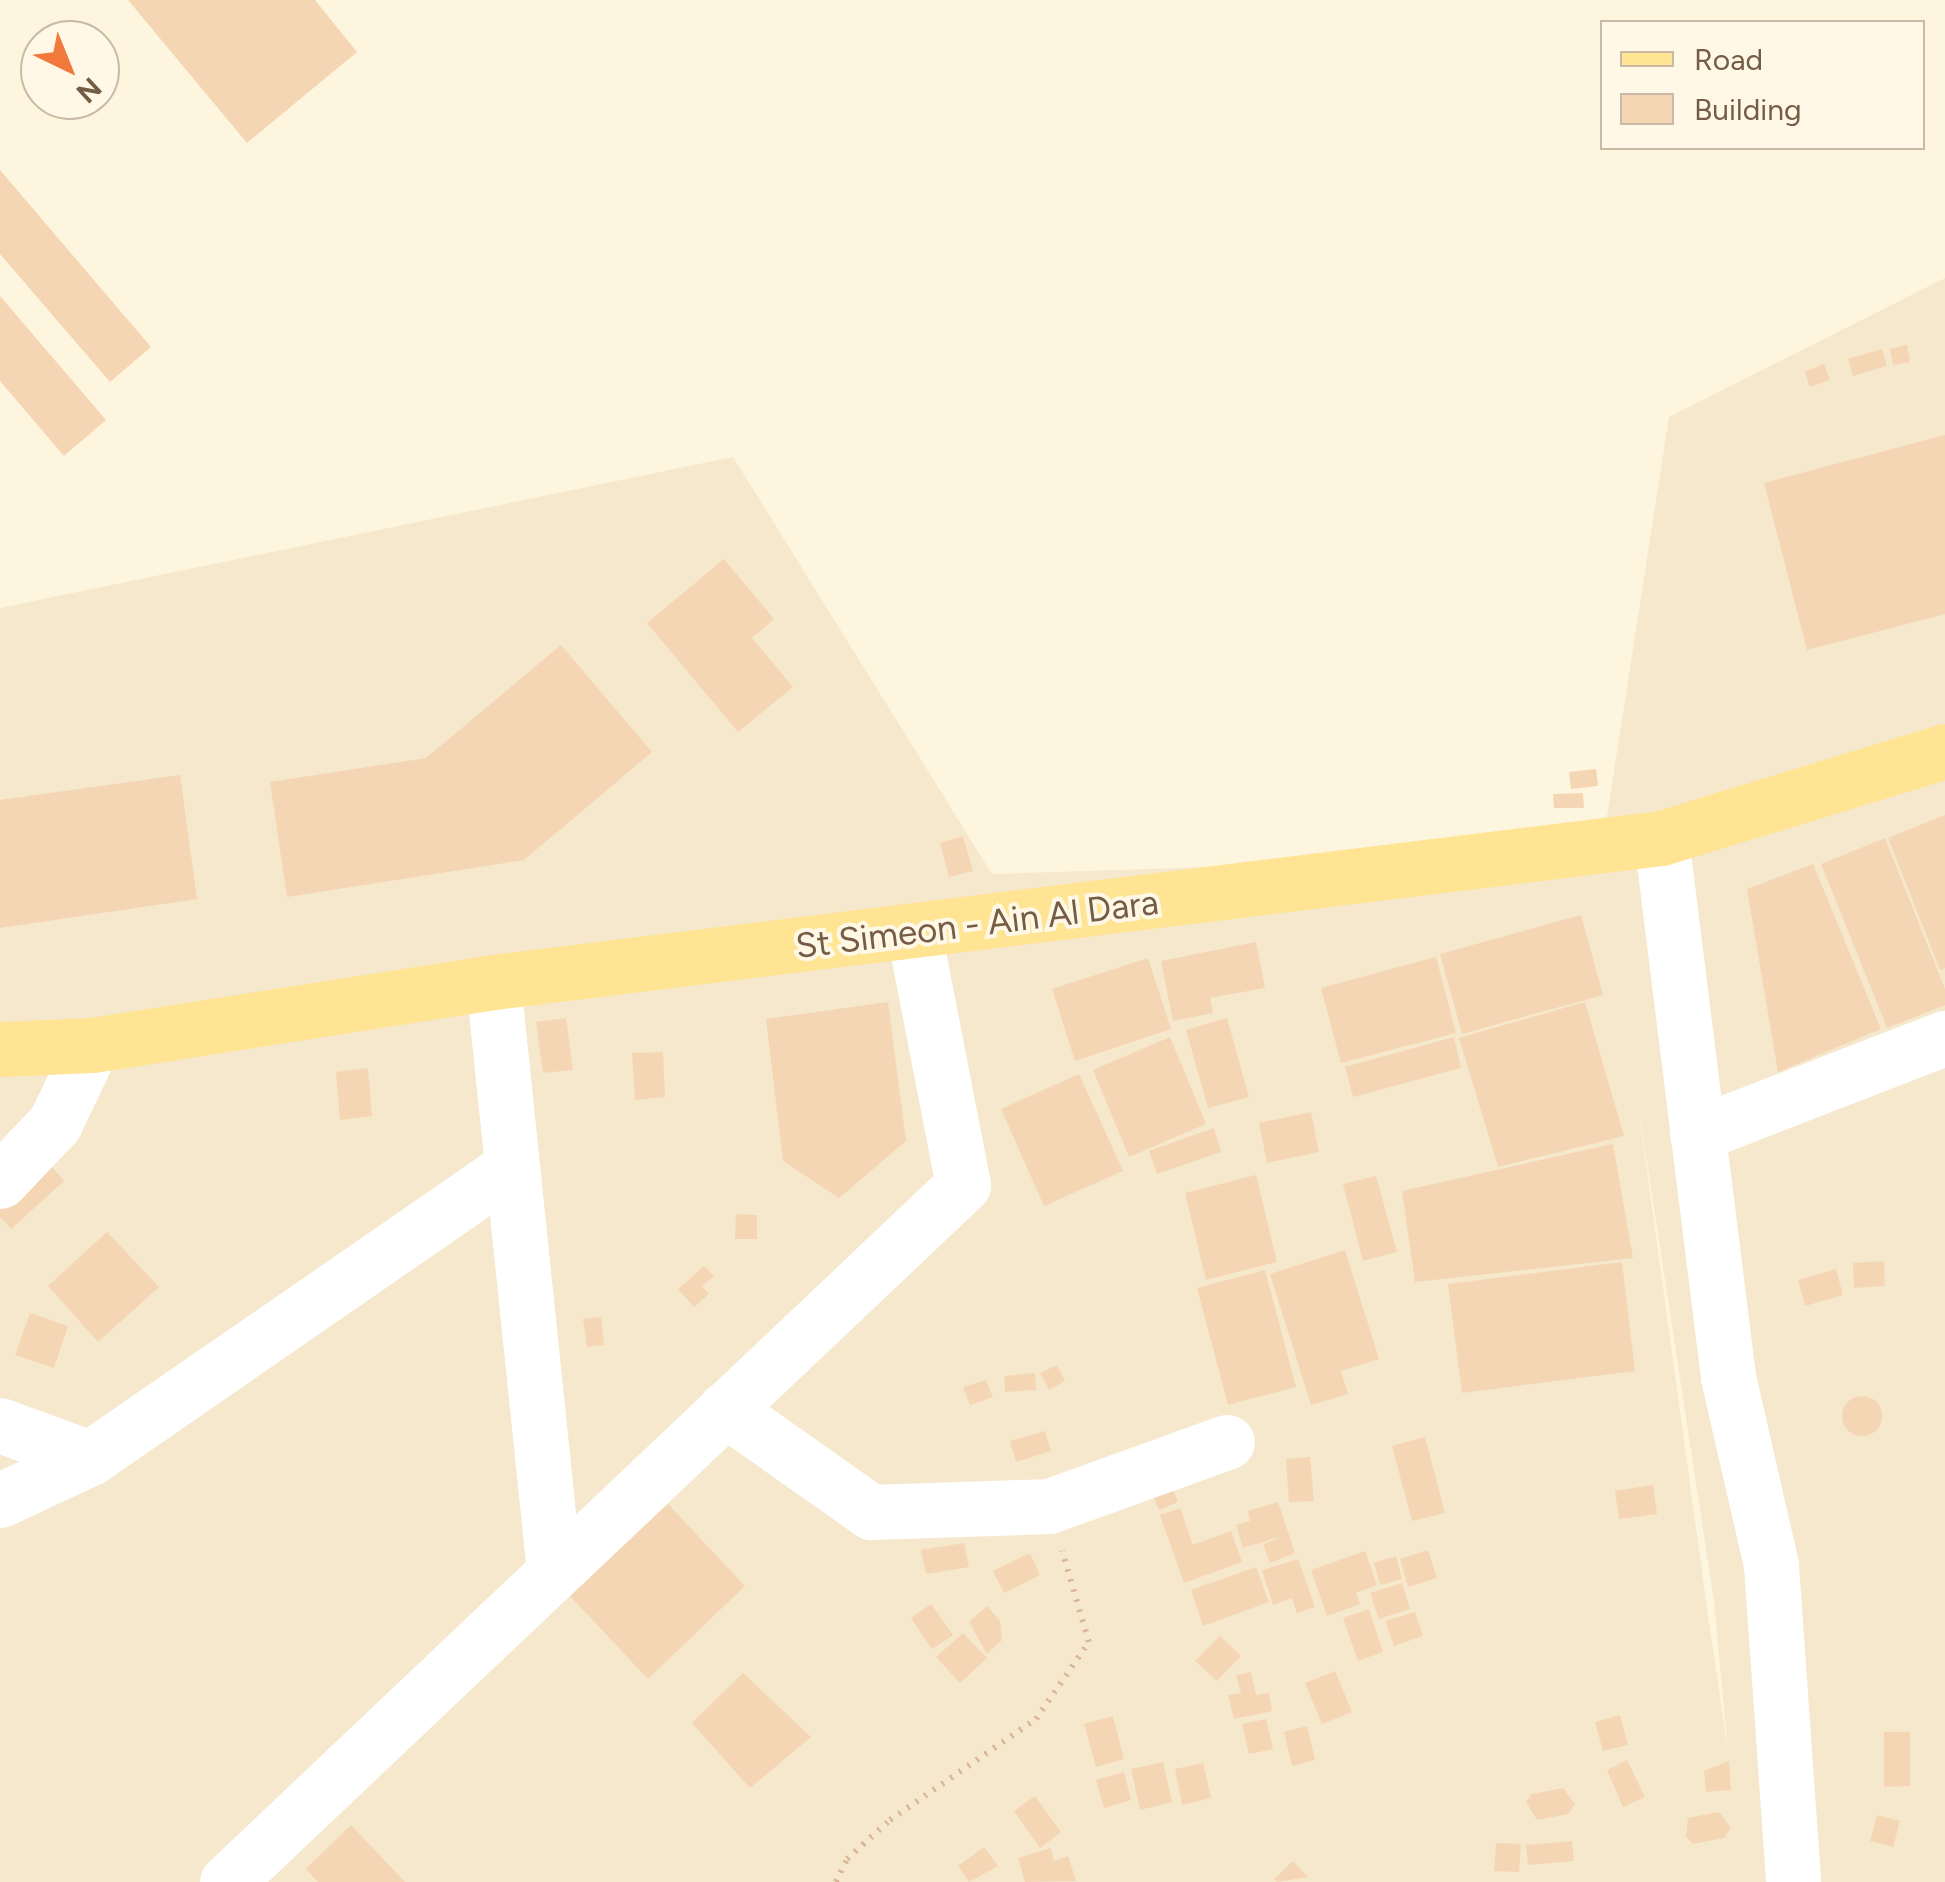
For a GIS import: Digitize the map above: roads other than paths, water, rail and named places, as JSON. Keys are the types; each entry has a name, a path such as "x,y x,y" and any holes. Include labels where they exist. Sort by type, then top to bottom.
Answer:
{"main road":[{"name":"St Simeon - Ain Al Dara","path":"0,1048 92,1045 493,982 1661,838 1945,751"}],"street":[{"path":"1661,838 1728,1378 1771,1565 1793,1882"},
{"path":"227,1882 964,1185 914,933"},
{"path":"493,982 554,1570"},
{"path":"1697,1134 1945,1038"},
{"path":"0,1181 55,1123 92,1045"},
{"path":"0,1500 90,1458 510,1168"},
{"path":"725,1409 871,1512 1049,1506 1227,1442"},
{"path":"0,1425 90,1458"}]}
